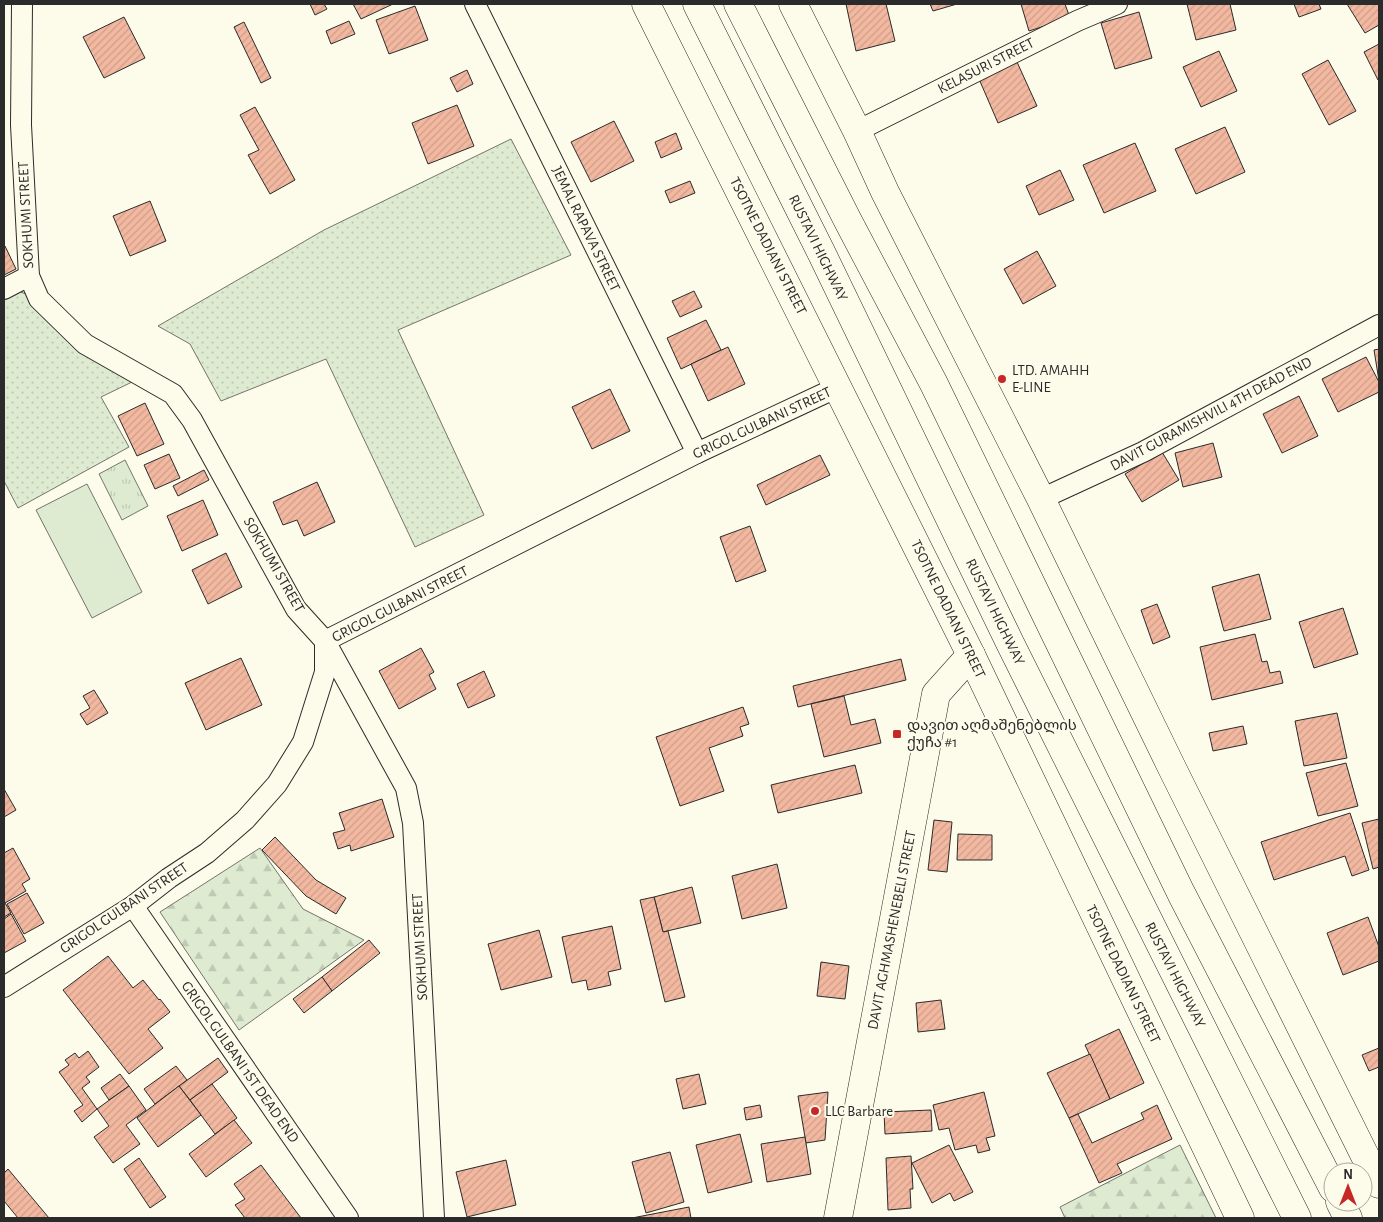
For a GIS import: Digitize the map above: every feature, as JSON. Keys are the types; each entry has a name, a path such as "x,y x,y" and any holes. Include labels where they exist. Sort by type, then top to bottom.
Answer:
{"main road":[{"name":"TSOTNE DADIANI STREET","path":"646,4 971,655 1240,1218"},
{"name":"RUSTAVI HIGHWAY","path":"697,4 822,254 1010,643 1297,1218"},
{"path":"738,4 848,221 934,384 1181,893 1323,1169"},
{"path":"792,4 1041,500 1379,1184"},
{"name":"DAVIT AGHMASHENEBELI STREET","path":"838,1218 936,694 971,655"}],"street":[{"name":"SOKHUMI STREET","path":"22,4 21,125 30,276 39,299 85,344 173,394 192,420 296,608 325,642 406,788 414,823 434,1218"},
{"name":"JEMAL RAPAVA STREET","path":"475,4 697,453"},
{"name":"KELASURI STREET","path":"857,131 1077,20 1116,4"},
{"path":"4,289 30,276"},
{"name":"DAVIT GURAMISHVILI 4TH DEAD END","path":"1041,500 1143,452 1379,326"},
{"name":"GRIGOL GULBANI STREET","path":"4,987 133,906 169,878 207,853 245,820 277,784 303,742 325,672 325,642 697,453 838,387"},
{"name":"GRIGOL GULBANI 1ST DEAD END","path":"133,906 348,1218"}],"green space":[{"path":"511,139 571,255 398,330 484,515 415,547 326,359 221,401 190,344 158,326 324,230"},
{"path":"17,290 34,298 132,382 101,397 129,447 18,508 4,481 4,298"},
{"path":"125,460 148,506 122,520 99,474"},
{"path":"87,484 142,592 92,618 36,510"},
{"path":"260,848 303,909 364,940 239,1030 160,912"},
{"path":"1180,1145 1216,1218 1065,1218 1060,1207"}],"building":[{"path":"310,4 324,4 327,9 315,15"},
{"path":"353,4 393,4 361,19"},
{"path":"846,4 886,4 895,41 856,51"},
{"path":"930,4 957,4 933,11"},
{"path":"1021,4 1065,4 1070,18 1029,31"},
{"path":"1187,4 1230,4 1236,30 1196,40"},
{"path":"1294,4 1319,4 1321,9 1299,17"},
{"path":"1347,4 1379,4 1379,25 1365,33"},
{"path":"415,6 428,40 389,54 376,20"},
{"path":"1139,12 1152,58 1115,69 1101,23"},
{"path":"124,17 145,58 104,78 83,37"},
{"path":"349,21 355,34 331,44 326,31"},
{"path":"244,22 271,78 261,83 234,27"},
{"path":"1379,44 1379,80 1378,80 1364,52"},
{"path":"1219,51 1237,91 1201,107 1183,67"},
{"path":"1328,60 1356,111 1329,125 1302,74"},
{"path":"1017,62 1037,106 998,123 979,79"},
{"path":"467,70 473,84 457,92 450,78"},
{"path":"457,105 474,146 428,164 412,123"},
{"path":"255,107 295,180 270,194 248,155 259,150 240,115"},
{"path":"614,121 634,161 591,182 571,142"},
{"path":"1225,127 1245,172 1196,194 1175,149"},
{"path":"676,133 682,149 661,158 655,142"},
{"path":"1135,143 1156,191 1104,213 1083,165"},
{"path":"1060,170 1074,200 1039,215 1026,186"},
{"path":"690,181 695,193 670,203 665,191"},
{"path":"150,201 166,241 130,256 113,216"},
{"path":"4,247 16,269 4,275"},
{"path":"1037,251 1056,286 1023,304 1004,269"},
{"path":"694,291 702,307 680,317 672,301"},
{"path":"706,320 721,350 681,369 667,338"},
{"path":"728,347 745,384 708,401 691,364"},
{"path":"1379,349 1379,381 1374,350"},
{"path":"1366,357 1379,382 1379,392 1338,412 1322,379"},
{"path":"610,389 630,431 592,449 572,407"},
{"path":"1299,396 1318,436 1282,453 1263,414"},
{"path":"145,403 164,444 137,456 118,416"},
{"path":"1213,443 1222,477 1183,487 1175,453"},
{"path":"1162,452 1179,480 1142,502 1125,474"},
{"path":"169,454 180,478 155,489 144,465"},
{"path":"820,455 830,475 766,505 757,485"},
{"path":"204,470 209,480 178,496 173,486"},
{"path":"317,482 335,522 304,536 297,520 283,525 273,502"},
{"path":"203,500 218,535 182,551 167,516"},
{"path":"750,526 766,571 736,582 720,537"},
{"path":"226,553 242,587 208,604 192,570"},
{"path":"1259,574 1271,619 1224,631 1212,587"},
{"path":"1157,604 1170,637 1153,644 1141,610"},
{"path":"1343,608 1358,654 1314,668 1299,622"},
{"path":"1255,634 1262,662 1267,661 1270,673 1280,671 1283,683 1212,700 1200,647"},
{"path":"421,648 434,672 429,675 436,689 399,709 379,671"},
{"path":"241,658 262,705 206,730 185,683"},
{"path":"901,659 906,680 798,707 793,686"},
{"path":"484,671 495,696 468,708 457,684"},
{"path":"94,690 108,713 87,725 80,714 90,708 83,696"},
{"path":"844,696 851,725 875,719 881,743 824,757 811,704"},
{"path":"743,707 749,724 740,727 743,736 709,748 724,791 680,806 656,737"},
{"path":"1337,713 1347,758 1304,766 1295,721"},
{"path":"1243,726 1247,744 1213,751 1209,733"},
{"path":"1346,763 1358,806 1318,816 1306,773"},
{"path":"855,765 862,793 778,813 771,785"},
{"path":"4,789 16,810 4,817"},
{"path":"382,799 394,837 351,851 350,845 338,849 333,833 345,830 339,813"},
{"path":"1350,813 1369,870 1352,876 1345,856 1274,880 1261,842"},
{"path":"1379,819 1379,867 1373,869 1362,823"},
{"path":"934,820 952,822 947,872 928,870"},
{"path":"958,834 992,835 992,860 957,860"},
{"path":"275,837 316,880 346,898 336,914 306,896 262,850"},
{"path":"13,848 30,879 22,884 26,891 5,903 11,913 4,917 4,853"},
{"path":"777,864 787,908 742,919 732,876"},
{"path":"692,887 701,923 663,932 654,897"},
{"path":"27,893 44,923 24,934 7,904"},
{"path":"654,897 663,932 668,931 685,997 665,1002 640,900"},
{"path":"11,914 26,941 4,953 4,919"},
{"path":"1368,917 1379,947 1379,961 1343,975 1327,933"},
{"path":"612,926 621,969 608,972 611,985 588,990 586,980 572,983 562,937"},
{"path":"539,930 552,977 501,990 488,944"},
{"path":"369,940 380,953 332,991 322,977"},
{"path":"108,956 133,988 143,980 170,1012 148,1029 163,1048 129,1074 63,990"},
{"path":"821,962 849,966 845,999 817,996"},
{"path":"322,977 332,991 304,1013 293,999"},
{"path":"941,1000 945,1029 918,1032 916,1003"},
{"path":"1119,1029 1144,1083 1110,1099 1085,1045"},
{"path":"1379,1048 1379,1067 1369,1071 1362,1055"},
{"path":"88,1051 99,1067 86,1077 90,1082 82,1088 97,1109 82,1122 74,1111 83,1105 59,1072 69,1065 65,1060 75,1053 79,1058"},
{"path":"1090,1054 1110,1099 1069,1118 1047,1073"},
{"path":"218,1058 228,1072 190,1100 179,1086"},
{"path":"176,1066 187,1080 155,1104 144,1089"},
{"path":"120,1074 129,1086 109,1100 101,1088"},
{"path":"699,1074 706,1104 683,1109 676,1079"},
{"path":"212,1084 237,1118 215,1134 190,1100"},
{"path":"129,1086 146,1110 126,1125 140,1144 113,1163 94,1137 109,1126 97,1109"},
{"path":"179,1086 201,1115 158,1147 137,1118"},
{"path":"828,1092 825,1140 806,1143 798,1096"},
{"path":"984,1092 995,1136 986,1138 990,1150 978,1153 976,1145 955,1150 949,1128 939,1130 933,1105"},
{"path":"760,1105 762,1117 746,1120 744,1108"},
{"path":"1157,1105 1172,1139 1117,1164 1122,1173 1099,1183 1069,1118 1078,1114 1092,1143 1144,1119 1141,1113"},
{"path":"931,1110 932,1131 885,1134 884,1112"},
{"path":"234,1120 252,1143 206,1177 189,1154"},
{"path":"740,1134 752,1182 708,1193 696,1145"},
{"path":"805,1137 811,1174 767,1182 761,1144"},
{"path":"949,1145 973,1192 954,1201 950,1193 932,1203 912,1163"},
{"path":"670,1152 684,1202 646,1213 632,1162"},
{"path":"911,1156 913,1189 910,1189 911,1208 888,1210 886,1158"},
{"path":"139,1158 166,1197 150,1208 124,1169"},
{"path":"506,1160 516,1205 467,1217 456,1172"},
{"path":"261,1165 301,1218 245,1218 235,1205 245,1199 234,1184"},
{"path":"8,1169 49,1218 18,1218 4,1201 4,1173"},
{"path":"689,1207 691,1218 632,1218"}],"place":[{"name":"LTD. AMAHH E-LINE","path":"1002,379"},
{"name":"დავით აღმაშენებლის ქუჩა #1","path":"897,734"},
{"name":"LLC Barbare","path":"815,1111"}]}
